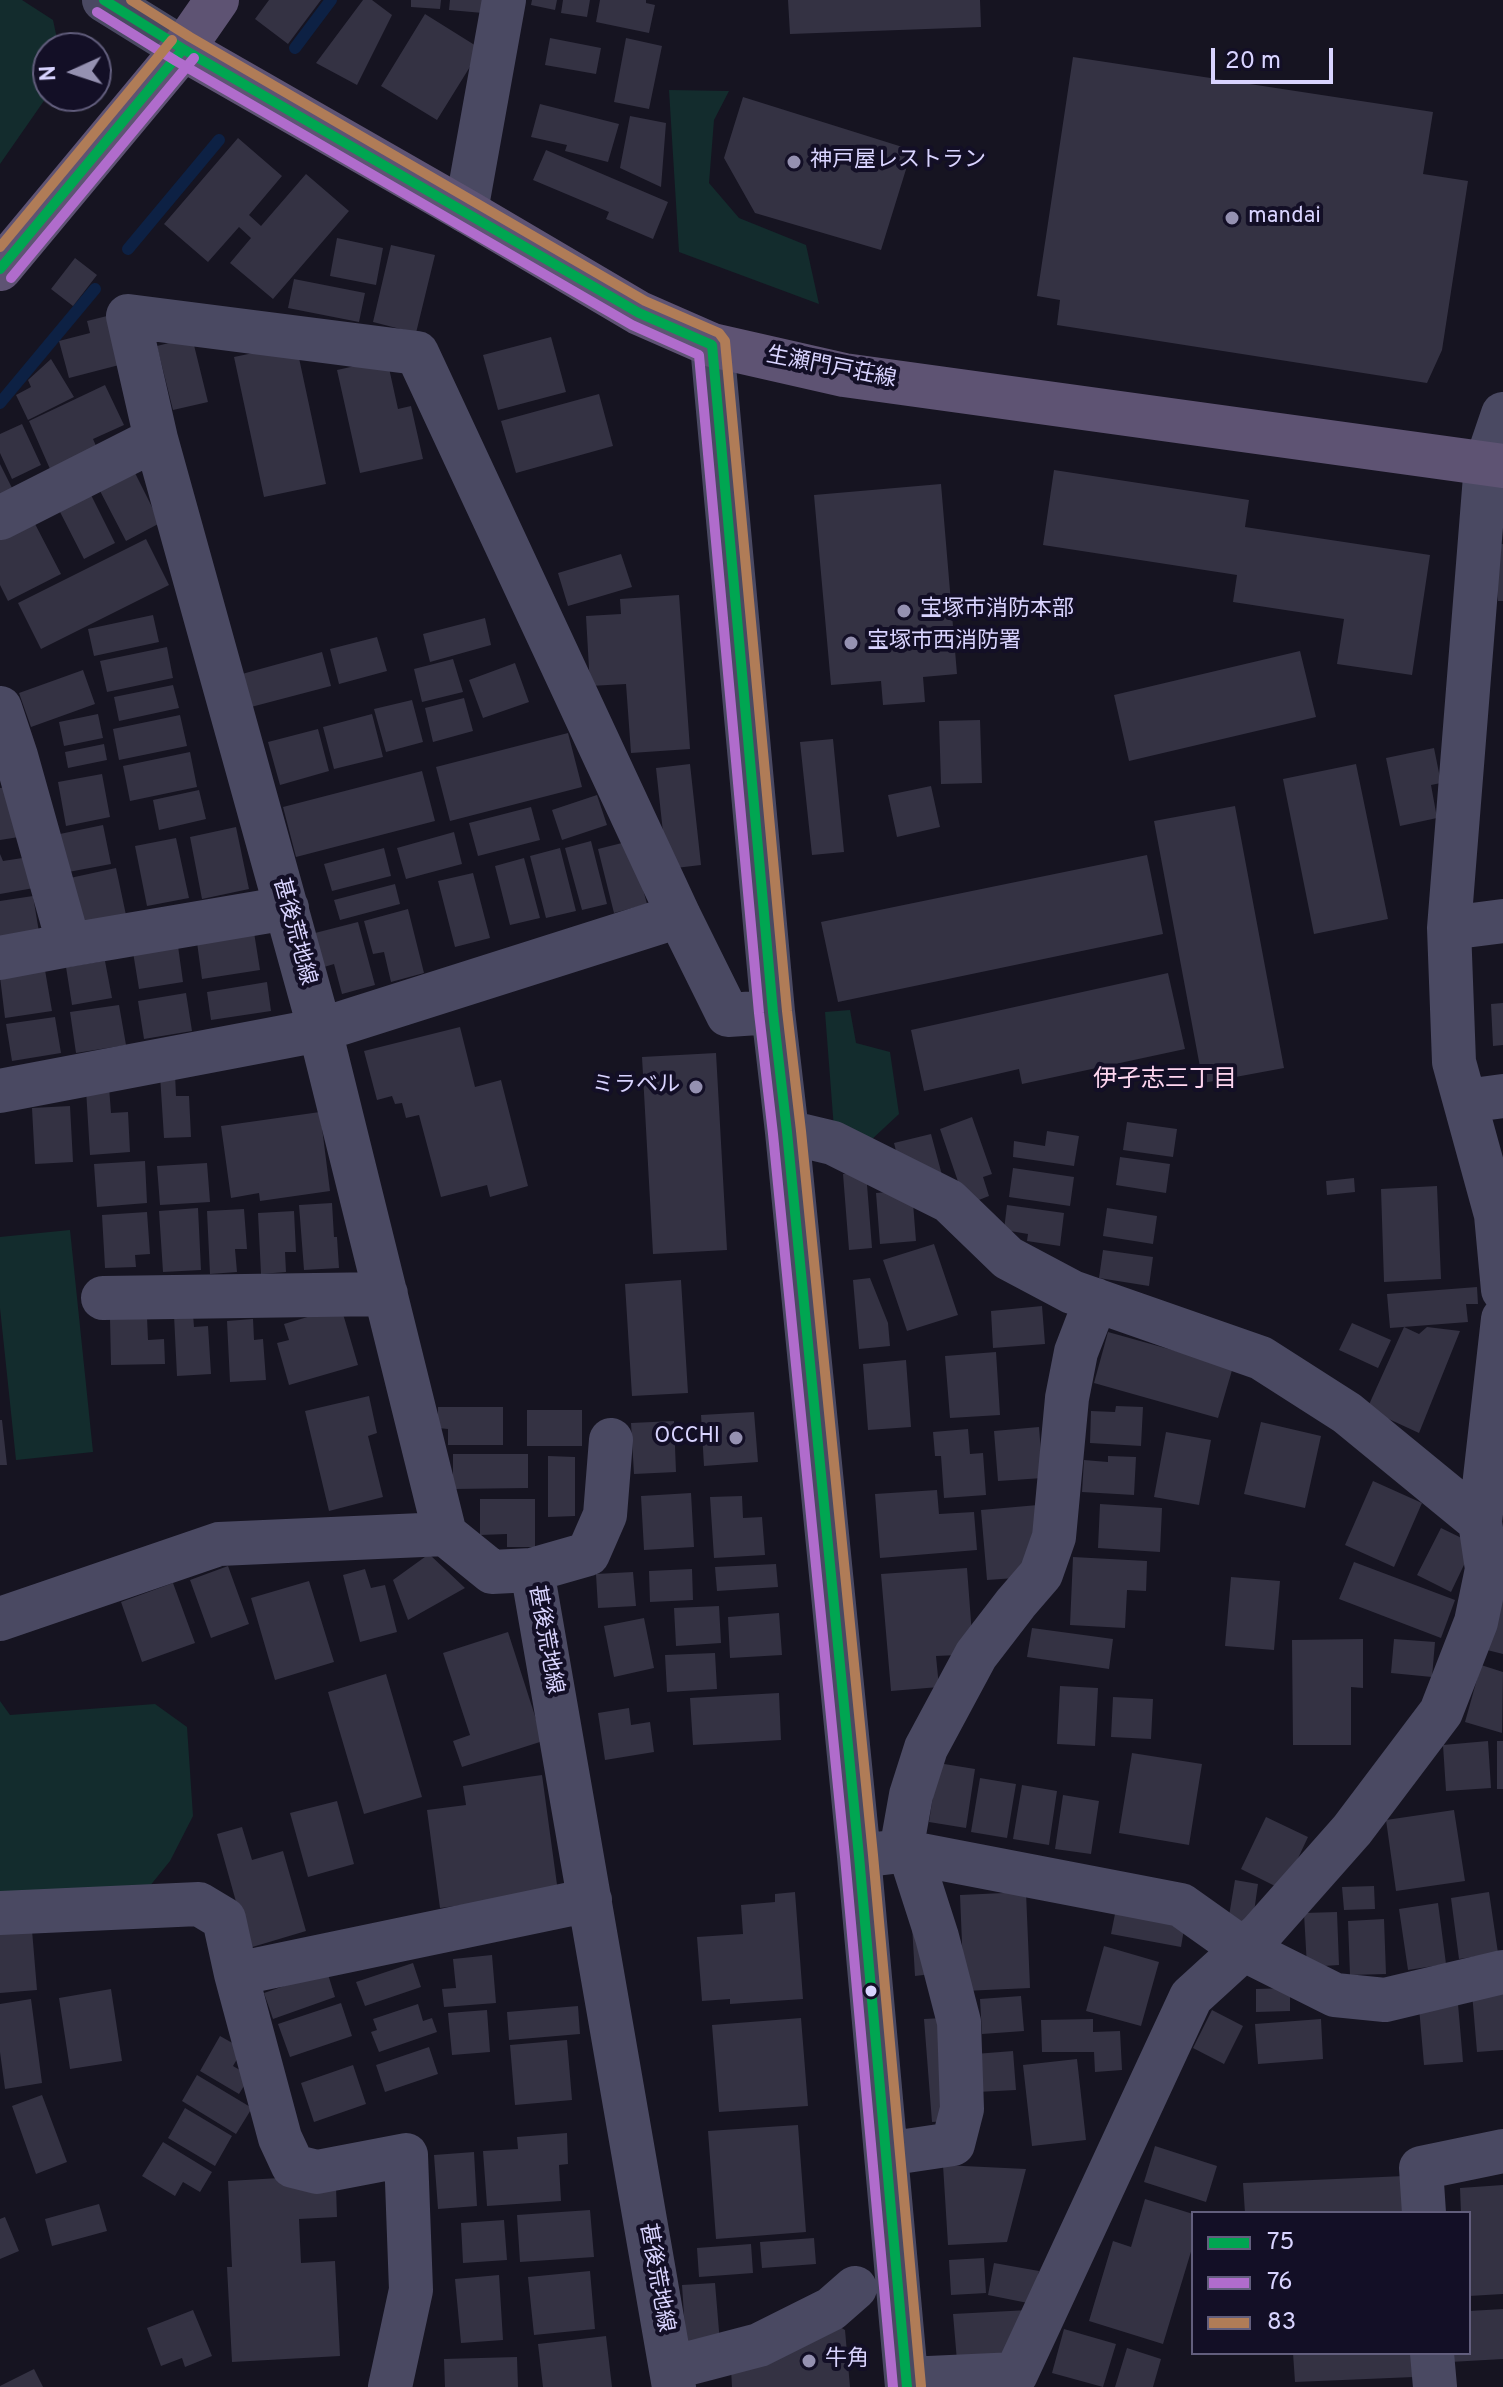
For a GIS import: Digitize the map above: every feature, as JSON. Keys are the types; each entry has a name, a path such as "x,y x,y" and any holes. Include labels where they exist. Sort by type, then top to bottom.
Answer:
{"main road":[{"path":"0,269 183,49 217,0"},
{"name":"生瀬門戸荘線","path":"183,49 639,313 712,345 844,375 1494,465"}],"street":[{"path":"104,0 183,49"},
{"path":"466,211 504,0"},
{"name":"甚後荒地線","path":"673,2378 532,1570 492,1572 445,1534 320,1030 156,439 128,316 417,353 679,916"},
{"path":"712,345 773,1012 859,1856 907,2383 1016,2374 1191,1997 1260,1934 1352,1830 1441,1712 1495,1573 1480,1522 1503,1319"},
{"path":"1503,414 1494,465 1449,928 1454,1062 1484,1098 1499,1215 1503,1290"},
{"path":"0,518 156,439"},
{"path":"0,708 8,760 69,945"},
{"path":"0,958 287,908"},
{"path":"0,1091 320,1030 679,916 728,1015 773,1012"},
{"path":"1449,928 1503,921"},
{"path":"787,1132 833,1143 949,1201 1008,1258 1072,1292 1261,1358 1347,1413 1480,1522"},
{"path":"103,1298 386,1294"},
{"path":"886,2154 953,2144 962,2109 959,2022 937,1937 906,1852 911,1795 926,1748 976,1655 1041,1574 1054,1537 1067,1398 1076,1352 1096,1300"},
{"path":"532,1570 588,1554 605,1515 611,1440"},
{"path":"0,1619 219,1544 445,1534"},
{"path":"859,1856 906,1852 1181,1905 1243,1949 1335,1995 1385,2000 1503,1972"},
{"path":"236,1974 590,1900"},
{"path":"0,1913 199,1904 224,1919 280,2138 293,2166 317,2172 406,2155 411,2290 390,2387"},
{"path":"1424,2211 1421,2168 1503,2151"},
{"path":"673,2378 759,2345 831,2309 855,2288"},
{"path":"1432,2355 1435,2387"}],"green space":[{"path":"0,0 22,0 53,20 56,32 32,32 32,112 36,112 0,164"},
{"path":"669,90 729,91 714,120 709,183 739,218 806,245 819,304 679,252"},
{"path":"850,1010 856,1043 890,1052 899,1114 870,1141 834,1129 825,1012"},
{"path":"70,1230 93,1452 16,1460 0,1308 0,1237"},
{"path":"0,1701 10,1715 155,1704 187,1727 193,1816 170,1861 145,1892 0,1893"}],"building":[{"path":"269,0 321,0 288,44 255,19"},
{"path":"363,0 372,0 392,15 357,85 316,63"},
{"path":"411,0 441,0 440,9 411,7"},
{"path":"450,0 484,0 483,13 449,10"},
{"path":"532,0 557,0 555,10 531,5"},
{"path":"563,0 590,0 587,17 561,13"},
{"path":"600,0 646,0 646,3 655,5 649,33 596,22"},
{"path":"788,0 980,0 981,27 790,34"},
{"path":"425,14 481,49 437,120 381,86"},
{"path":"550,38 601,48 596,74 545,65"},
{"path":"626,38 662,46 649,109 614,102"},
{"path":"1073,57 1433,112 1423,174 1468,181 1442,350 1427,383 1057,325 1060,300 1037,296"},
{"path":"743,97 912,150 881,250 755,213 724,158"},
{"path":"540,104 619,124 608,162 565,151 567,145 531,137"},
{"path":"630,116 666,123 661,187 620,168"},
{"path":"238,138 282,176 249,215 261,226 306,174 349,211 273,299 230,263 251,238 239,227 208,262 164,224"},
{"path":"546,150 668,202 653,239 606,219 609,212 533,180"},
{"path":"337,238 383,248 376,285 330,276"},
{"path":"391,245 435,255 416,333 373,322"},
{"path":"75,258 97,275 73,306 51,289"},
{"path":"294,279 365,293 359,322 288,308"},
{"path":"111,315 123,364 69,378 59,341 90,333 87,321"},
{"path":"192,337 208,402 173,410 157,346"},
{"path":"551,337 566,392 498,410 483,355"},
{"path":"296,344 326,484 264,497 234,357"},
{"path":"51,359 74,397 28,420 16,395 31,387 28,380"},
{"path":"387,359 398,409 411,406 423,459 360,473 337,370"},
{"path":"105,385 124,425 93,439 97,448 50,469 29,421"},
{"path":"599,394 613,446 516,473 501,421"},
{"path":"22,424 41,465 12,479 0,453 0,434"},
{"path":"0,464 13,490 0,496"},
{"path":"1054,470 1249,500 1245,527 1430,555 1412,675 1337,664 1344,619 1233,602 1237,575 1043,545"},
{"path":"134,471 160,523 126,541 99,489"},
{"path":"941,484 957,674 923,677 925,702 883,705 881,681 831,685 814,495"},
{"path":"91,495 115,543 84,559 59,510"},
{"path":"34,522 61,574 8,601 0,585 0,539"},
{"path":"146,539 169,585 41,649 18,603"},
{"path":"1503,544 1503,601 1498,601 1493,545"},
{"path":"621,554 632,587 568,606 558,573"},
{"path":"679,595 690,749 631,753 626,684 590,686 586,616 621,614 620,599"},
{"path":"153,615 159,642 94,656 88,629"},
{"path":"485,618 491,645 430,662 423,634"},
{"path":"377,637 387,671 339,684 330,649"},
{"path":"167,647 173,678 107,692 100,661"},
{"path":"1300,651 1316,717 1129,761 1114,695"},
{"path":"322,652 331,686 251,707 242,674"},
{"path":"453,659 463,692 422,702 414,669"},
{"path":"515,663 529,702 483,718 469,680"},
{"path":"83,670 95,704 31,727 19,693"},
{"path":"173,685 179,708 119,721 114,697"},
{"path":"464,698 473,731 433,742 425,708"},
{"path":"412,700 423,742 386,752 374,709"},
{"path":"98,714 103,738 64,746 59,722"},
{"path":"372,714 383,757 334,769 323,727"},
{"path":"180,715 187,746 119,760 113,729"},
{"path":"980,720 982,783 941,784 939,721"},
{"path":"318,729 329,771 280,785 268,742"},
{"path":"568,733 582,787 450,821 436,767"},
{"path":"833,739 844,852 812,855 800,742"},
{"path":"104,744 107,760 68,768 65,752"},
{"path":"1434,748 1441,783 1431,785 1437,818 1400,826 1386,758"},
{"path":"190,752 197,787 130,801 123,766"},
{"path":"690,764 701,865 667,869 656,768"},
{"path":"1356,764 1388,919 1314,934 1283,779"},
{"path":"422,771 435,821 296,857 283,807"},
{"path":"102,774 110,817 66,826 58,782"},
{"path":"11,786 19,837 0,840 0,788"},
{"path":"931,786 940,827 897,837 888,795"},
{"path":"199,790 206,819 159,830 153,800"},
{"path":"597,795 607,825 562,840 552,810"},
{"path":"1235,806 1284,1068 1203,1083 1154,821"},
{"path":"531,807 540,840 478,856 469,823"},
{"path":"103,825 111,864 63,873 55,835"},
{"path":"236,827 249,889 202,899 190,837"},
{"path":"454,832 462,864 406,879 397,848"},
{"path":"176,838 189,898 147,906 135,846"},
{"path":"591,841 607,904 582,910 565,848"},
{"path":"630,841 647,904 614,913 598,849"},
{"path":"384,848 391,876 332,891 324,864"},
{"path":"560,848 576,911 546,918 530,856"},
{"path":"0,854 3,861 29,857 34,888 0,894"},
{"path":"1147,855 1163,934 838,1002 821,922"},
{"path":"524,858 540,918 510,925 495,866"},
{"path":"116,868 126,915 80,924 70,878"},
{"path":"473,873 490,938 455,947 438,881"},
{"path":"395,884 400,904 340,920 334,900"},
{"path":"33,896 39,932 0,938 0,901"},
{"path":"408,909 424,973 391,982 384,952 373,954 364,921"},
{"path":"358,922 375,985 342,994 334,964 324,967 315,933"},
{"path":"253,926 260,970 202,979 196,935"},
{"path":"178,946 183,982 139,989 133,952"},
{"path":"105,961 112,998 72,1005 66,967"},
{"path":"45,970 52,1011 5,1018 0,977"},
{"path":"1168,973 1185,1049 1022,1084 1019,1069 924,1091 911,1030"},
{"path":"267,982 271,1011 211,1020 207,992"},
{"path":"186,993 192,1031 144,1039 138,1001"},
{"path":"1503,1003 1503,1045 1493,1046 1491,1004"},
{"path":"119,1005 126,1045 76,1053 70,1012"},
{"path":"55,1017 61,1053 12,1061 6,1024"},
{"path":"460,1027 475,1087 501,1080 528,1186 490,1197 487,1185 441,1197 419,1115 406,1118 402,1103 395,1104 392,1096 377,1100 364,1051"},
{"path":"716,1053 727,1250 653,1254 642,1057"},
{"path":"175,1074 176,1096 189,1096 191,1137 164,1138 160,1075"},
{"path":"109,1087 111,1113 128,1112 130,1152 90,1155 86,1089"},
{"path":"70,1106 73,1162 35,1164 32,1108"},
{"path":"320,1112 330,1191 260,1201 259,1193 231,1198 221,1126"},
{"path":"972,1117 992,1174 983,1177 989,1196 966,1205 940,1129"},
{"path":"1127,1122 1177,1129 1173,1157 1123,1150"},
{"path":"1047,1131 1079,1136 1074,1166 1013,1157 1014,1141 1045,1146"},
{"path":"931,1134 942,1175 899,1163 894,1143"},
{"path":"1120,1157 1170,1164 1166,1193 1116,1185"},
{"path":"145,1161 147,1203 97,1207 94,1164"},
{"path":"207,1163 210,1202 160,1205 157,1166"},
{"path":"1013,1168 1074,1177 1070,1206 1009,1197"},
{"path":"866,1172 872,1248 849,1250 843,1174"},
{"path":"1354,1178 1355,1192 1327,1195 1326,1181"},
{"path":"1437,1186 1441,1279 1384,1282 1381,1189"},
{"path":"912,1190 916,1241 880,1244 876,1193"},
{"path":"332,1203 339,1268 304,1270 299,1205"},
{"path":"1007,1205 1064,1213 1060,1246 1027,1241 1028,1234 1004,1230"},
{"path":"198,1208 201,1270 163,1272 159,1211"},
{"path":"1107,1208 1157,1216 1153,1244 1103,1236"},
{"path":"244,1209 247,1249 235,1249 237,1272 210,1274 207,1211"},
{"path":"294,1211 296,1252 285,1252 286,1272 261,1274 258,1213"},
{"path":"147,1212 150,1254 135,1255 136,1267 105,1268 102,1215"},
{"path":"934,1244 958,1315 907,1331 883,1260"},
{"path":"1103,1250 1153,1257 1149,1286 1099,1278"},
{"path":"870,1278 888,1323 890,1346 859,1349 853,1280"},
{"path":"681,1280 688,1393 632,1396 625,1284"},
{"path":"1477,1287 1478,1304 1466,1304 1468,1322 1390,1328 1387,1294"},
{"path":"1042,1306 1045,1344 993,1348 991,1311"},
{"path":"341,1307 358,1365 289,1385 277,1343 289,1340 284,1324"},
{"path":"193,1314 194,1327 208,1326 211,1374 177,1376 174,1315"},
{"path":"147,1317 148,1340 164,1339 165,1364 111,1365 110,1318"},
{"path":"253,1319 254,1340 263,1339 266,1380 230,1382 227,1321"},
{"path":"1352,1323 1391,1340 1378,1368 1339,1350"},
{"path":"1404,1327 1419,1334 1427,1327 1460,1331 1419,1433 1367,1409"},
{"path":"1108,1332 1233,1367 1218,1418 1094,1383"},
{"path":"996,1352 1000,1415 950,1418 945,1356"},
{"path":"906,1360 911,1427 868,1430 863,1364"},
{"path":"369,1396 377,1433 368,1436 383,1497 329,1511 305,1411"},
{"path":"1116,1406 1143,1407 1141,1446 1090,1443 1091,1411 1115,1412"},
{"path":"438,1407 503,1407 503,1445 448,1445 448,1429 438,1428"},
{"path":"527,1410 582,1410 582,1446 527,1446"},
{"path":"754,1412 758,1462 704,1466 701,1415"},
{"path":"2,1420 7,1465 0,1465"},
{"path":"674,1421 676,1472 634,1474 631,1423"},
{"path":"1261,1422 1321,1436 1305,1508 1244,1494"},
{"path":"1039,1427 1043,1478 998,1481 994,1431"},
{"path":"968,1429 970,1454 983,1453 986,1495 944,1498 941,1456 935,1456 933,1432"},
{"path":"1166,1432 1211,1440 1199,1505 1154,1497"},
{"path":"453,1454 528,1454 528,1488 453,1489"},
{"path":"548,1456 575,1457 575,1516 548,1517"},
{"path":"1108,1456 1136,1457 1134,1495 1082,1492 1084,1460 1108,1462"},
{"path":"1373,1481 1422,1503 1394,1567 1345,1545"},
{"path":"937,1490 939,1514 974,1512 977,1550 880,1558 875,1494"},
{"path":"691,1493 694,1547 644,1550 641,1496"},
{"path":"742,1496 743,1518 762,1517 765,1555 714,1558 710,1497"},
{"path":"480,1499 535,1499 535,1547 507,1547 507,1534 480,1535"},
{"path":"1100,1504 1162,1508 1160,1552 1098,1548"},
{"path":"1038,1505 1030,1577 987,1580 981,1510"},
{"path":"1441,1528 1474,1544 1451,1592 1417,1575"},
{"path":"429,1554 465,1588 408,1620 393,1580"},
{"path":"1073,1557 1147,1561 1146,1591 1127,1590 1125,1628 1070,1625"},
{"path":"1354,1562 1455,1600 1441,1638 1339,1599"},
{"path":"776,1564 778,1587 717,1591 715,1567"},
{"path":"228,1566 249,1624 211,1638 190,1580"},
{"path":"967,1568 972,1635 958,1655 936,1656 939,1687 891,1691 881,1574"},
{"path":"365,1569 371,1588 385,1585 397,1632 360,1642 343,1575"},
{"path":"692,1569 693,1600 650,1602 649,1571"},
{"path":"633,1572 636,1606 598,1608 596,1574"},
{"path":"1231,1577 1280,1581 1274,1650 1225,1646"},
{"path":"309,1581 334,1662 275,1680 251,1598"},
{"path":"173,1583 195,1643 142,1662 121,1602"},
{"path":"1503,1598 1503,1654 1487,1650"},
{"path":"719,1606 721,1643 676,1646 674,1608"},
{"path":"779,1613 782,1655 730,1658 728,1617"},
{"path":"644,1618 654,1668 614,1677 604,1626"},
{"path":"1032,1628 1113,1639 1109,1669 1027,1657"},
{"path":"508,1632 543,1741 462,1767 453,1741 470,1735 443,1653"},
{"path":"1363,1639 1363,1688 1351,1687 1351,1745 1293,1745 1292,1640"},
{"path":"1394,1639 1435,1642 1432,1677 1391,1673"},
{"path":"715,1653 717,1689 667,1692 665,1655"},
{"path":"1481,1665 1503,1672 1502,1733 1465,1722"},
{"path":"386,1674 422,1797 364,1814 328,1692"},
{"path":"1060,1686 1098,1688 1095,1746 1057,1744"},
{"path":"779,1693 781,1740 693,1745 690,1698"},
{"path":"1113,1697 1153,1699 1151,1739 1111,1737"},
{"path":"629,1708 631,1725 650,1722 654,1752 605,1760 598,1713"},
{"path":"1488,1741 1491,1788 1446,1791 1443,1745"},
{"path":"1497,1741 1503,1741 1503,1789 1497,1789"},
{"path":"1132,1753 1202,1764 1189,1845 1119,1833"},
{"path":"938,1763 975,1769 966,1828 929,1822"},
{"path":"542,1775 558,1892 440,1908 427,1810 466,1805 463,1786"},
{"path":"980,1778 1016,1784 1007,1838 971,1832"},
{"path":"1022,1785 1057,1791 1049,1845 1013,1839"},
{"path":"1063,1795 1099,1801 1091,1854 1055,1849"},
{"path":"337,1801 354,1864 308,1877 290,1813"},
{"path":"1454,1810 1465,1881 1396,1891 1386,1820"},
{"path":"1266,1817 1308,1837 1283,1890 1241,1869"},
{"path":"242,1827 252,1860 283,1851 306,1931 249,1948 217,1834"},
{"path":"1235,1880 1258,1884 1252,1926 1228,1922"},
{"path":"1374,1886 1375,1909 1344,1910 1342,1887"},
{"path":"795,1892 803,1999 730,2004 730,1999 702,2001 697,1937 743,1934 741,1905 775,1902 775,1894"},
{"path":"910,1892 940,1973 915,1976"},
{"path":"1026,1892 1030,1988 964,1991 960,1895"},
{"path":"1489,1892 1498,1953 1459,1959 1451,1898"},
{"path":"1438,1903 1446,1964 1408,1970 1399,1909"},
{"path":"1117,1904 1186,1917 1181,1947 1111,1934"},
{"path":"1337,1912 1339,1965 1307,1967 1304,1913"},
{"path":"1384,1919 1386,1974 1350,1975 1348,1921"},
{"path":"32,1930 37,1990 0,1993 0,1932"},
{"path":"1104,1946 1159,1962 1141,2026 1086,2011"},
{"path":"492,1955 496,2003 444,2007 442,1989 456,1988 453,1959"},
{"path":"413,1963 421,1987 365,2006 356,1982"},
{"path":"327,1971 335,1997 273,2019 264,1993"},
{"path":"1290,1988 1290,2011 1256,2012 1256,1989"},
{"path":"111,1989 122,2061 70,2069 59,1998"},
{"path":"1503,1991 1503,2050 1477,2052 1472,1993"},
{"path":"1021,1996 1024,2031 982,2034 980,1999"},
{"path":"31,1999 42,2083 5,2089 0,2052 0,2004"},
{"path":"341,2003 352,2036 290,2057 278,2024"},
{"path":"418,2004 423,2021 432,2018 437,2032 379,2052 371,2032 377,2030 373,2019"},
{"path":"1458,2004 1463,2062 1424,2065 1419,2007"},
{"path":"578,2006 580,2034 509,2040 507,2012"},
{"path":"487,2010 490,2052 452,2055 448,2013"},
{"path":"1212,2010 1243,2026 1224,2064 1193,2048"},
{"path":"801,2018 808,2106 719,2112 712,2025"},
{"path":"943,2018 951,2121 932,2122 924,2019"},
{"path":"1093,2019 1093,2032 1120,2031 1122,2070 1095,2072 1094,2052 1042,2052 1041,2020"},
{"path":"1321,2019 1323,2059 1258,2064 1255,2024"},
{"path":"220,2036 243,2049 233,2066 250,2076 239,2094 200,2071"},
{"path":"567,2040 572,2100 515,2105 510,2045"},
{"path":"429,2047 438,2074 385,2092 376,2065"},
{"path":"1013,2051 1016,2090 977,2092 975,2054"},
{"path":"1077,2059 1086,2140 1032,2146 1023,2065"},
{"path":"353,2065 366,2104 314,2122 301,2083"},
{"path":"197,2075 252,2108 236,2134 182,2101"},
{"path":"42,2095 67,2162 36,2174 12,2106"},
{"path":"185,2108 232,2136 215,2166 168,2138"},
{"path":"798,2125 806,2232 716,2239 708,2131"},
{"path":"567,2133 568,2164 559,2165 561,2201 487,2206 483,2151 518,2149 517,2137"},
{"path":"163,2142 212,2172 200,2192 183,2182 175,2196 142,2176"},
{"path":"1155,2146 1217,2166 1206,2202 1144,2182"},
{"path":"474,2152 477,2206 438,2209 434,2155"},
{"path":"943,2165 1026,2169 1007,2242 948,2245"},
{"path":"1405,2176 1407,2211 1245,2211 1243,2183"},
{"path":"297,2177 336,2187 337,2217 299,2219 301,2263 335,2261 340,2356 232,2362 227,2267 232,2267 228,2181"},
{"path":"1503,2185 1503,2294 1471,2296 1471,2211 1461,2211 1460,2188"},
{"path":"1145,2199 1191,2213 1191,2252 1163,2344 1089,2321 1113,2241 1131,2247"},
{"path":"99,2204 107,2231 52,2246 45,2219"},
{"path":"590,2210 594,2257 520,2262 517,2215"},
{"path":"5,2217 19,2251 0,2259 0,2219"},
{"path":"504,2220 507,2260 463,2263 461,2223"},
{"path":"814,2238 816,2264 762,2268 760,2242"},
{"path":"751,2244 753,2273 699,2277 697,2248"},
{"path":"984,2258 986,2293 951,2295 949,2260"},
{"path":"994,2263 1039,2271 1033,2304 988,2295"},
{"path":"590,2271 595,2329 534,2335 528,2277"},
{"path":"499,2275 503,2340 461,2343 455,2279"},
{"path":"715,2283 720,2343 686,2345 682,2285"},
{"path":"1503,2309 1503,2359 1450,2362 1450,2355 1471,2355 1471,2311"},
{"path":"193,2310 212,2356 185,2367 182,2358 161,2366 147,2328"},
{"path":"1029,2310 1013,2358 957,2361 953,2314"},
{"path":"830,2321 845,2330 850,2387 732,2387 731,2369"},
{"path":"1064,2329 1116,2344 1103,2387 1052,2373"},
{"path":"606,2336 612,2387 543,2387 538,2344"},
{"path":"1127,2348 1161,2359 1153,2387 1115,2387"},
{"path":"1293,2355 1413,2355 1414,2377 1295,2382"},
{"path":"517,2357 518,2387 445,2387 444,2359"},
{"path":"34,2369 43,2387 0,2387 0,2386"}],"waterway":[{"path":"295,48 331,0"},
{"path":"128,249 219,140"},
{"path":"0,403 95,289"}],"transit line":[{"name":"75","path":"104,0 183,49 639,313 712,345 773,1012 859,1856 907,2387"},
{"name":"83","path":"131,0 645,301 719,333 725,341 787,1011 873,1855 921,2386"},
{"name":"76","path":"97,12 176,61 632,325 699,355 759,1013 845,1857 893,2387"},
{"name":"83","path":"0,247 172,40"},
{"name":"75","path":"0,269 183,49"},
{"name":"76","path":"11,278 194,58"}],"place":[{"name":"神戸屋レストラン","path":"794,162"},
{"name":"mandai","path":"1232,218"},
{"name":"宝塚市消防本部","path":"904,611"},
{"name":"宝塚市西消防署","path":"851,643"},
{"name":"ミラベル","path":"696,1087"},
{"name":"OCCHI","path":"736,1438"},
{"name":"牛角","path":"809,2361"}],"district":[{"name":"伊孑志三丁目","path":"1165,1081"}]}
